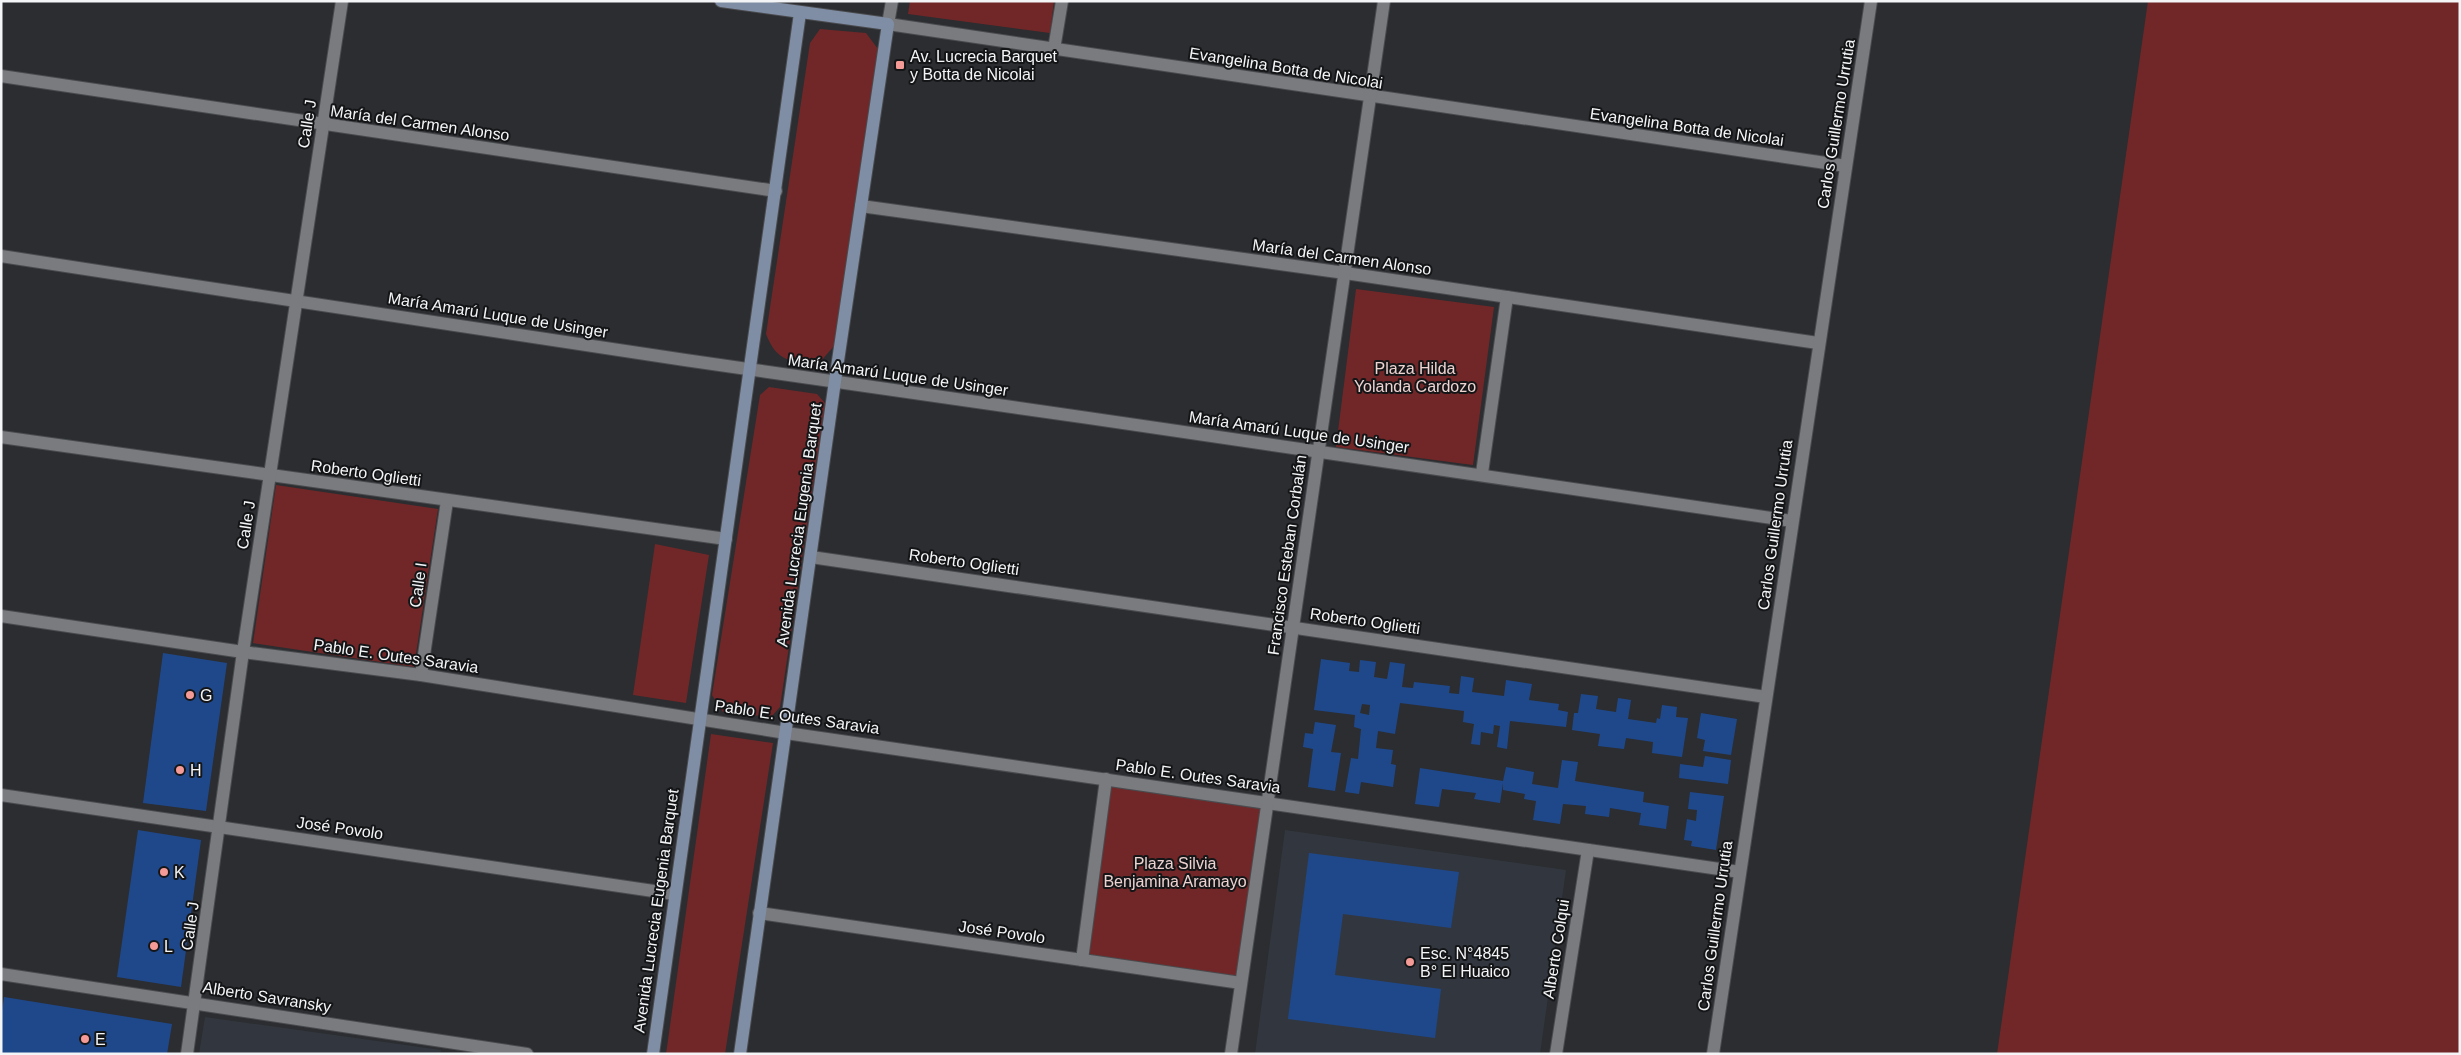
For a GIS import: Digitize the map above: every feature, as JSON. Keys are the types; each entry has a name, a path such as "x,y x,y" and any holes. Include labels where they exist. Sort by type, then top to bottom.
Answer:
{"street":[{"name":"Calle J","path":"187,1054 196,1002 243,652 342,1"},
{"name":"Evangelina Botta de Nicolai","path":"721,1 801,7 888,24 1369,97 1846,166"},
{"name":"Avenida Lucrecia Eugenia Barquet","path":"740,1054 835,382 892,1"},
{"path":"1054,48 1062,1"},
{"name":"Francisco Esteban Corbalán","path":"1231,1054 1384,1"},
{"name":"Carlos Guillermo Urrutia","path":"1713,1054 1818,343 1871,1"},
{"name":"Avenida Lucrecia Eugenia Barquet","path":"652,1054 751,370 801,7"},
{"name":"María del Carmen Alonso","path":"1,76 776,191"},
{"name":"María del Carmen Alonso","path":"861,206 1818,343"},
{"name":"María Amarú Luque de Usinger","path":"1,256 751,370 1482,474 1792,521"},
{"path":"1482,474 1507,297"},
{"name":"Roberto Oglietti","path":"1,437 270,477 726,539"},
{"name":"Calle I","path":"421,675 447,500"},
{"name":"Roberto Oglietti","path":"811,556 1766,697"},
{"name":"Pablo E. Outes Saravia","path":"1,616 243,652 421,675 786,732 1740,872"},
{"path":"1082,960 1106,779"},
{"name":"José Povolo","path":"1,795 674,894"},
{"name":"Alberto Colqui","path":"1556,1054 1588,850"},
{"name":"José Povolo","path":"759,913 1241,983"},
{"name":"Alberto Savransky","path":"1,974 196,1002 527,1054"}],"shaded area":[{"name":"Esc. N°4845 B° El Huaico","path":"1285,830 1566,870 1540,1054 1255,1054"},
{"path":"205,1017 441,1050 440,1054 199,1054"}],"green space":[{"path":"910,1 1054,1 1050,33 908,14"},
{"path":"2148,1 2460,1 2460,1054 1997,1054"},
{"path":"820,29 866,33 878,49 834,346 820,362 793,361 775,351 766,334 810,43"},
{"name":"Plaza Hilda Yolanda Cardozo","path":"1356,289 1494,307 1473,465 1336,447"},
{"path":"769,387 817,394 825,403 780,707 771,717 723,712 712,695 760,395"},
{"path":"276,485 438,509 414,667 253,643"},
{"path":"655,544 709,555 686,703 633,695"},
{"path":"711,734 773,743 725,1054 666,1054"},
{"name":"Plaza Silvia Benjamina Aramayo","path":"1106,779 1268,803 1241,983 1082,960"}],"building":[{"path":"163,653 227,663 206,811 143,803"},
{"path":"1321,659 1350,663 1349,671 1359,672 1360,660 1376,662 1374,677 1387,679 1390,662 1405,664 1402,687 1413,688 1414,682 1450,686 1449,693 1459,694 1461,676 1474,678 1472,692 1504,696 1506,680 1532,684 1529,700 1559,704 1558,710 1568,712 1566,727 1510,721 1507,749 1497,747 1500,726 1494,725 1493,734 1481,732 1480,745 1471,744 1474,724 1463,722 1464,711 1400,703 1395,734 1378,731 1376,748 1393,750 1391,764 1396,765 1393,787 1361,782 1359,794 1345,792 1351,758 1358,759 1361,729 1354,727 1355,715 1314,710","holes":["1362,704 1370,705 1369,715 1360,713"]},
{"path":"1581,694 1598,696 1596,709 1616,712 1618,698 1631,700 1628,719 1656,723 1657,718 1660,719 1662,705 1677,707 1676,717 1688,718 1682,757 1652,753 1653,742 1626,738 1624,749 1598,746 1600,734 1572,730 1574,713 1578,713"},
{"path":"1701,713 1737,719 1731,755 1703,751 1705,740 1697,738"},
{"path":"1315,722 1336,725 1331,752 1341,753 1335,791 1308,787 1313,749 1303,747 1305,733 1313,734"},
{"path":"1705,756 1731,760 1728,784 1679,778 1680,764 1703,767"},
{"path":"1562,760 1578,762 1575,781 1644,792 1643,802 1669,806 1666,829 1639,825 1641,813 1610,808 1609,817 1585,814 1586,806 1563,804 1560,824 1533,820 1536,801 1524,799 1525,794 1503,790 1503,783 1500,803 1474,799 1476,793 1442,789 1439,807 1415,804 1420,768 1503,781 1506,767 1534,772 1532,784 1558,788"},
{"path":"1690,792 1724,796 1716,850 1691,846 1692,841 1684,840 1687,819 1696,821 1697,810 1688,809"},
{"path":"138,830 201,840 181,987 117,977"},
{"path":"1309,853 1459,872 1451,928 1343,914 1335,975 1441,989 1435,1038 1288,1019"},
{"name":"E","path":"4,997 172,1024 167,1054 1,1054 1,1018"}],"place":[{"name":"Av. Lucrecia Barquet y Botta de Nicolai","path":"900,65"},
{"name":"G","path":"190,695"},
{"name":"H","path":"180,770"},
{"name":"K","path":"164,872"},
{"name":"L","path":"154,946"},
{"name":"Esc. N°4845 B° El Huaico","path":"1410,962"},
{"name":"E","path":"85,1039"}]}
